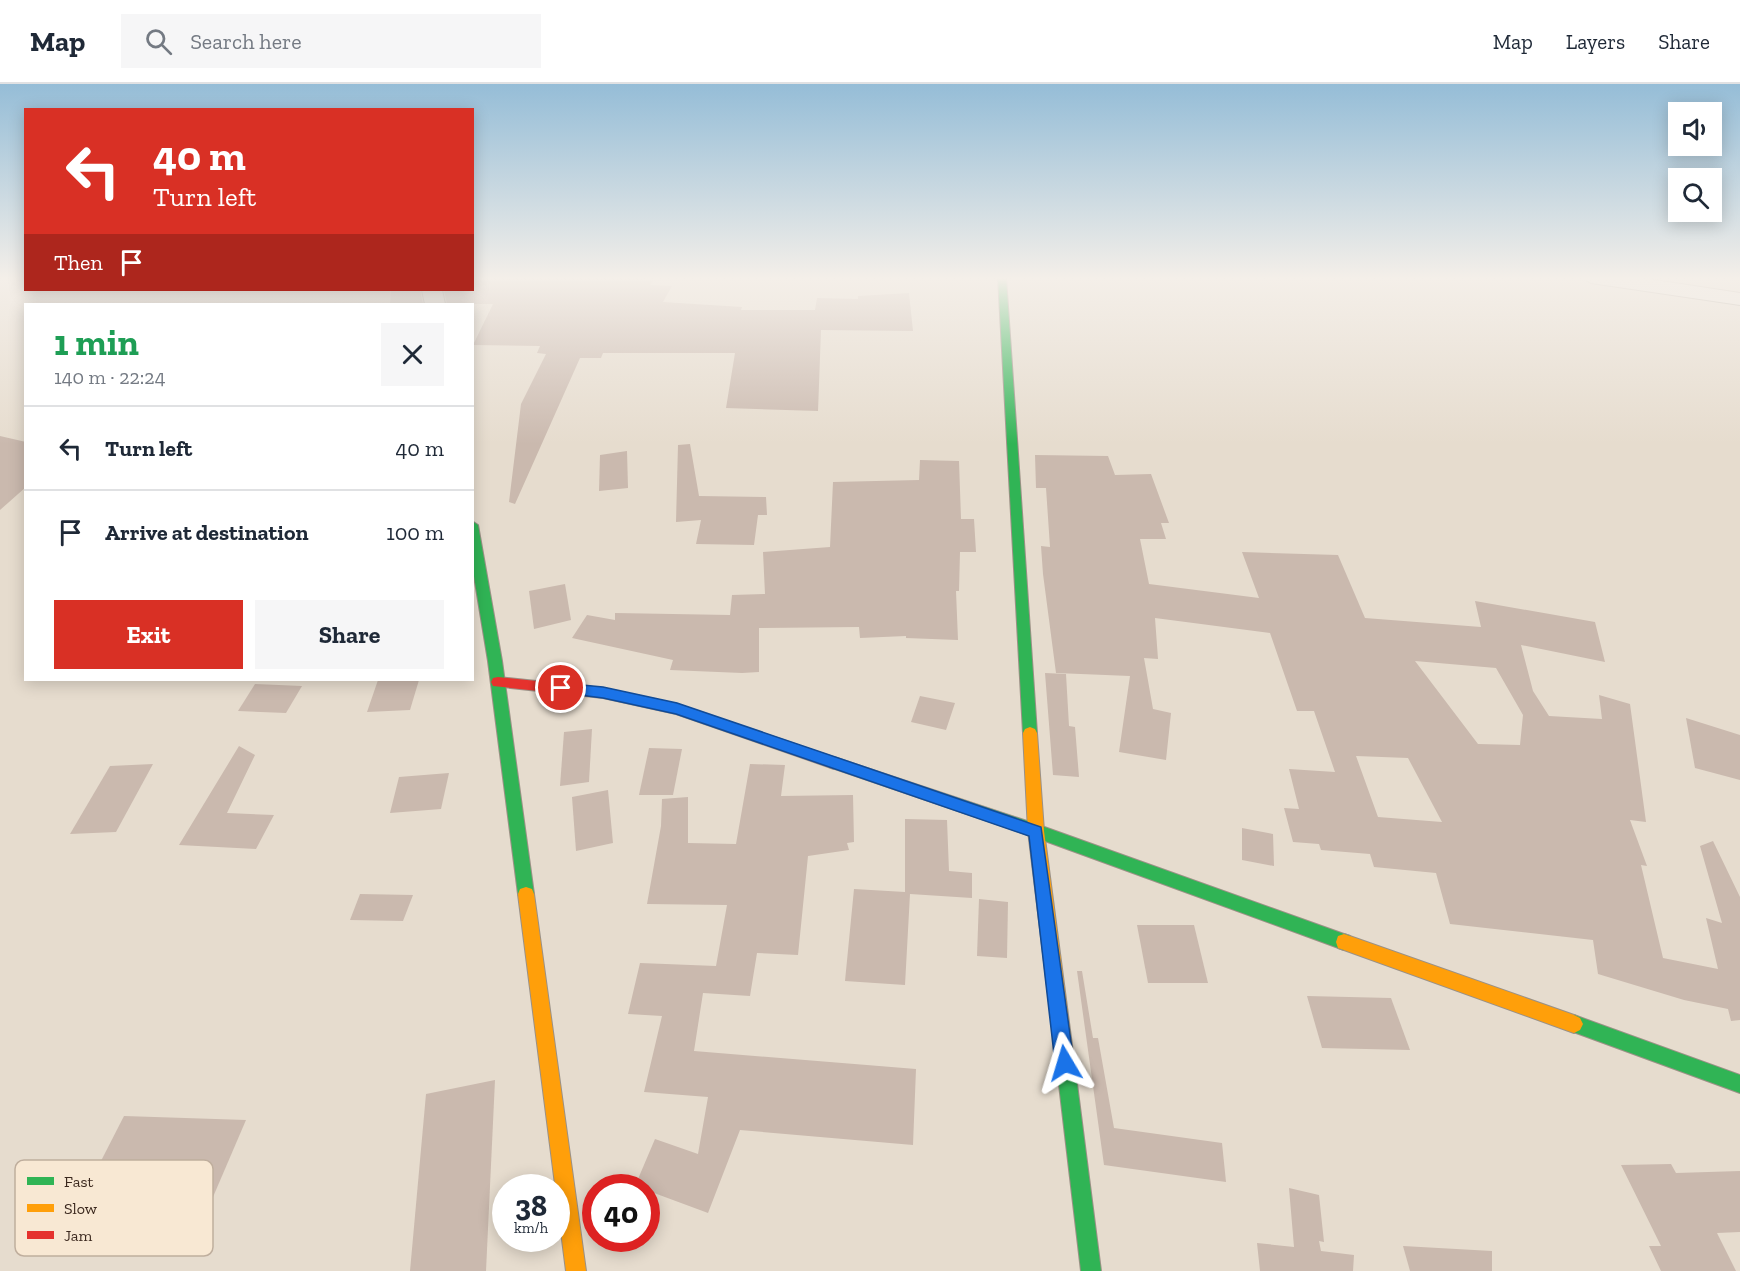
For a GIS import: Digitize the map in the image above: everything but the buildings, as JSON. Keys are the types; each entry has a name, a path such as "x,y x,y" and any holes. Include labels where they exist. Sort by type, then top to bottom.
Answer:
{"street":[{"path":"1005,332 1036,831 1091,1271"},
{"path":"474,537 498,682 576,1271"},
{"path":"498,682 603,693 677,709 1036,831 1740,1084"}],"traffic: fast":[{"path":"1005,332 1030,733"},
{"path":"474,537 495,661 526,894"},
{"path":"834,763 1036,831 1344,942"},
{"path":"1574,1024 1740,1084"},
{"path":"1066,1068 1091,1271"}],"traffic: slow":[{"path":"1030,733 1036,831 1066,1068"},
{"path":"526,894 576,1271"},
{"path":"1344,942 1574,1024"}],"traffic: jam":[{"path":"498,682 603,693 677,709 834,763"}],"route":[{"path":"561,688 603,693 677,709 1036,831 1065,1063"}]}
